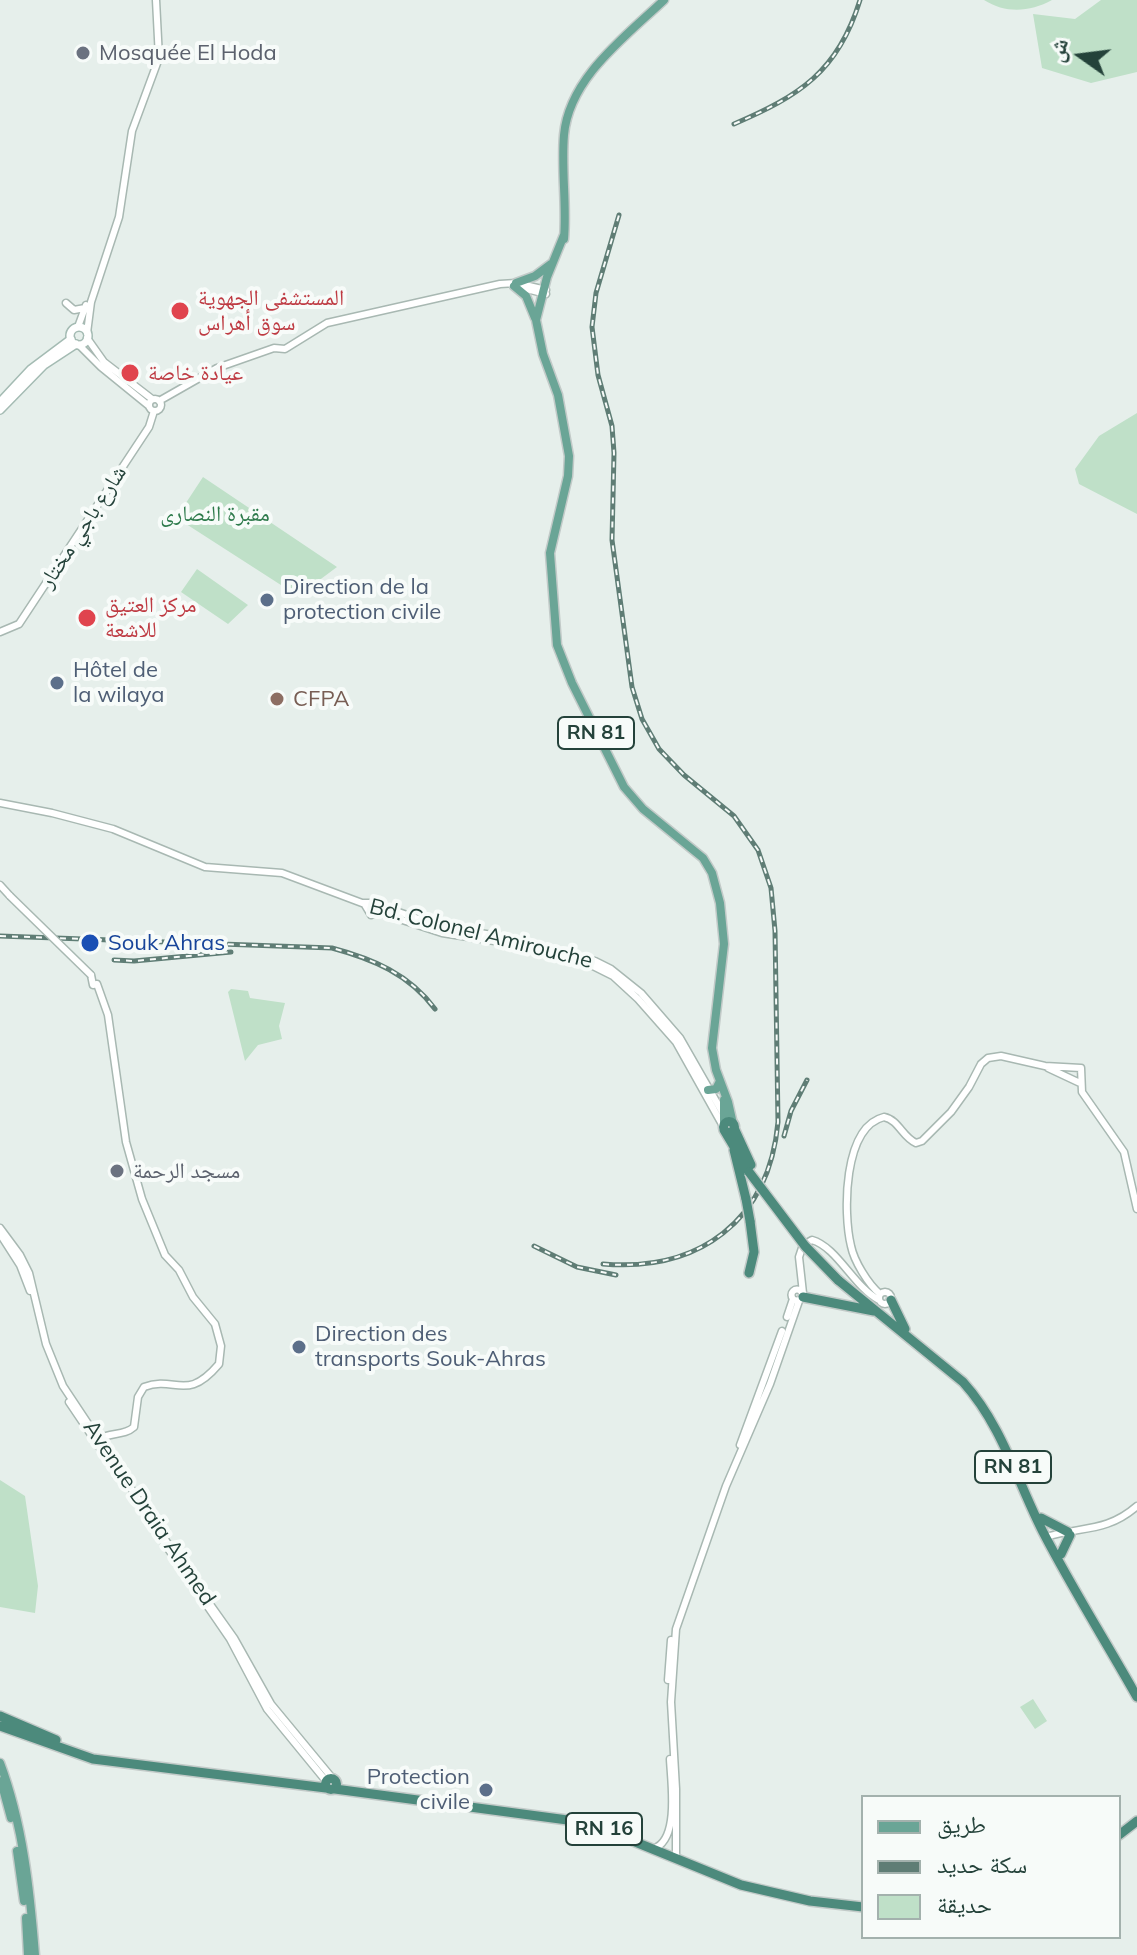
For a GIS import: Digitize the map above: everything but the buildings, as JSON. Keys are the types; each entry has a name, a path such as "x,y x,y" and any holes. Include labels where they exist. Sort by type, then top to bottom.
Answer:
{"highway":[{"name":"RN 81","path":"727,1124 734,1150 805,1246 840,1278 880,1299 978,1399 996,1427 1050,1539 1137,1697"},
{"name":"RN 81","path":"727,1124 751,1170"},
{"path":"734,1150 754,1248 749,1273"},
{"path":"799,1296 880,1299 905,1329"},
{"name":"RN 81","path":"880,1299 905,1329 967,1378 987,1402 1050,1539 1137,1687"},
{"path":"1041,1518 1071,1533 1061,1554"},
{"name":"RN 16","path":"1,1723 103,1761 330,1784 575,1821 596,1826 741,1885 819,1902 861,1904"},
{"name":"RN 16","path":"1,1723 103,1755 573,1815 600,1822 753,1883 861,1904"},
{"path":"1121,1833 1137,1821"},
{"path":"1121,1840 1137,1828"}],"main road":[{"name":"RN 81","path":"540,340 544,291 562,249 564,235 564,135 570,105 596,68 664,0"},
{"name":"RN 81","path":"564,235 551,263 536,320 558,395 569,456 568,476 550,553 559,655 624,787 643,809 703,858 712,873 720,903 724,944 712,1042 713,1058 724,1091 727,1124"},
{"path":"512,284 535,276 551,263"},
{"path":"512,284 526,296 536,320"},
{"path":"0,410 44,365 87,335 78,327 71,332 75,343"},
{"path":"0,402 31,369 75,343"},
{"path":"708,1090 716,1089 720,1080"},
{"path":"0,1763 20,1839 35,1955"},
{"path":"0,1776 17,1853 28,1955"}],"street":[{"path":"78,327 119,217 132,131 159,58 156,0"},
{"path":"108,246 91,302 87,335 104,362 153,404"},
{"path":"153,404 217,368 274,348 285,349 327,323 446,295 512,284 544,291"},
{"path":"66,303 74,310 85,308"},
{"path":"75,343 101,367 153,404"},
{"name":"شارع باجي مختار","path":"0,632 19,624 149,427 153,404"},
{"path":"0,803 113,829 205,867 282,873 362,903"},
{"path":"0,885 91,975 93,985 97,984 101,989 108,1015 126,1142 142,1199 165,1255 179,1270 193,1297 215,1324 221,1352 219,1364 196,1383 185,1387 144,1387 138,1397 134,1427 126,1433 110,1434 99,1439"},
{"name":"Bd. Colonel Amirouche","path":"362,903 370,903 374,909 378,905 442,927 502,936 536,945 595,961 611,969 629,982 680,1038 727,1124"},
{"name":"Bd. Colonel Amirouche","path":"362,903 371,915 378,912 442,933 521,945 605,971 626,986 676,1042 727,1124"},
{"path":"880,1299 851,1248 847,1204 855,1151 865,1127 879,1118 890,1118 910,1141 918,1143 951,1112 985,1059 1001,1056 1045,1066 1081,1068 1082,1092 1124,1152 1137,1209"},
{"path":"1045,1066 1080,1083"},
{"name":"Avenue Draia Ahmed","path":"0,1231 24,1273 61,1382 234,1638 271,1704 330,1784"},
{"path":"657,1847 668,1834 672,1803 670,1642 719,1495 799,1296 801,1249 806,1243 815,1241 825,1247 862,1288 880,1299"},
{"path":"862,1288 866,1275"},
{"name":"Avenue Draia Ahmed","path":"36,1309 45,1354 61,1391 230,1639 267,1709 330,1784"},
{"path":"1050,1539 1100,1528 1121,1519 1137,1506"},
{"path":"670,1688 676,1854"}],"green space":[{"path":"984,0 1052,0 1018,10 1001,8"},
{"path":"1101,0 1137,0 1137,72 1091,83 1042,68 1033,14 1075,19"},
{"path":"1137,413 1137,514 1079,484 1075,469 1099,436"},
{"name":"مقبرة النصارى","path":"203,477 337,567 298,596 183,522 178,515"},
{"path":"197,569 248,605 228,624 181,592"},
{"path":"231,989 248,991 250,998 285,1003 279,1026 282,1039 258,1045 245,1061 228,992"},
{"path":"0,1480 25,1496 38,1586 35,1613 0,1607"},
{"path":"1033,1699 1047,1721 1035,1729 1020,1707"}],"railway":[{"path":"734,124 778,103 813,78 840,46 860,0"},
{"path":"603,1264 638,1264 670,1259 698,1249 723,1233 744,1213 760,1187 772,1157 778,1122 775,931 771,888 758,850 734,816 684,775 659,749 642,719 632,687 612,540 612,426 598,375 592,327 596,293 619,215"},
{"path":"0,936 332,948 362,957 402,977 435,1009"},
{"path":"114,960 231,952"},
{"path":"784,1136 791,1111 807,1080"},
{"path":"534,1246 577,1267 616,1275"}],"place":[{"name":"Mosquée El Hoda","path":"83,53"},
{"name":"المستشفى الجهوية سوق أهراس","path":"180,311"},
{"name":"عيادة خاصة","path":"130,373"},
{"name":"Direction de la protection civile","path":"267,600"},
{"name":"مركز العتيق للاشعة","path":"87,618"},
{"name":"Hôtel de la wilaya","path":"57,683"},
{"name":"CFPA","path":"277,699"},
{"name":"Souk Ahras","path":"90,943"},
{"name":"مسجد الرحمة","path":"117,1171"},
{"name":"Direction des transports Souk-Ahras","path":"299,1347"},
{"name":"Protection civile","path":"486,1790"}]}
